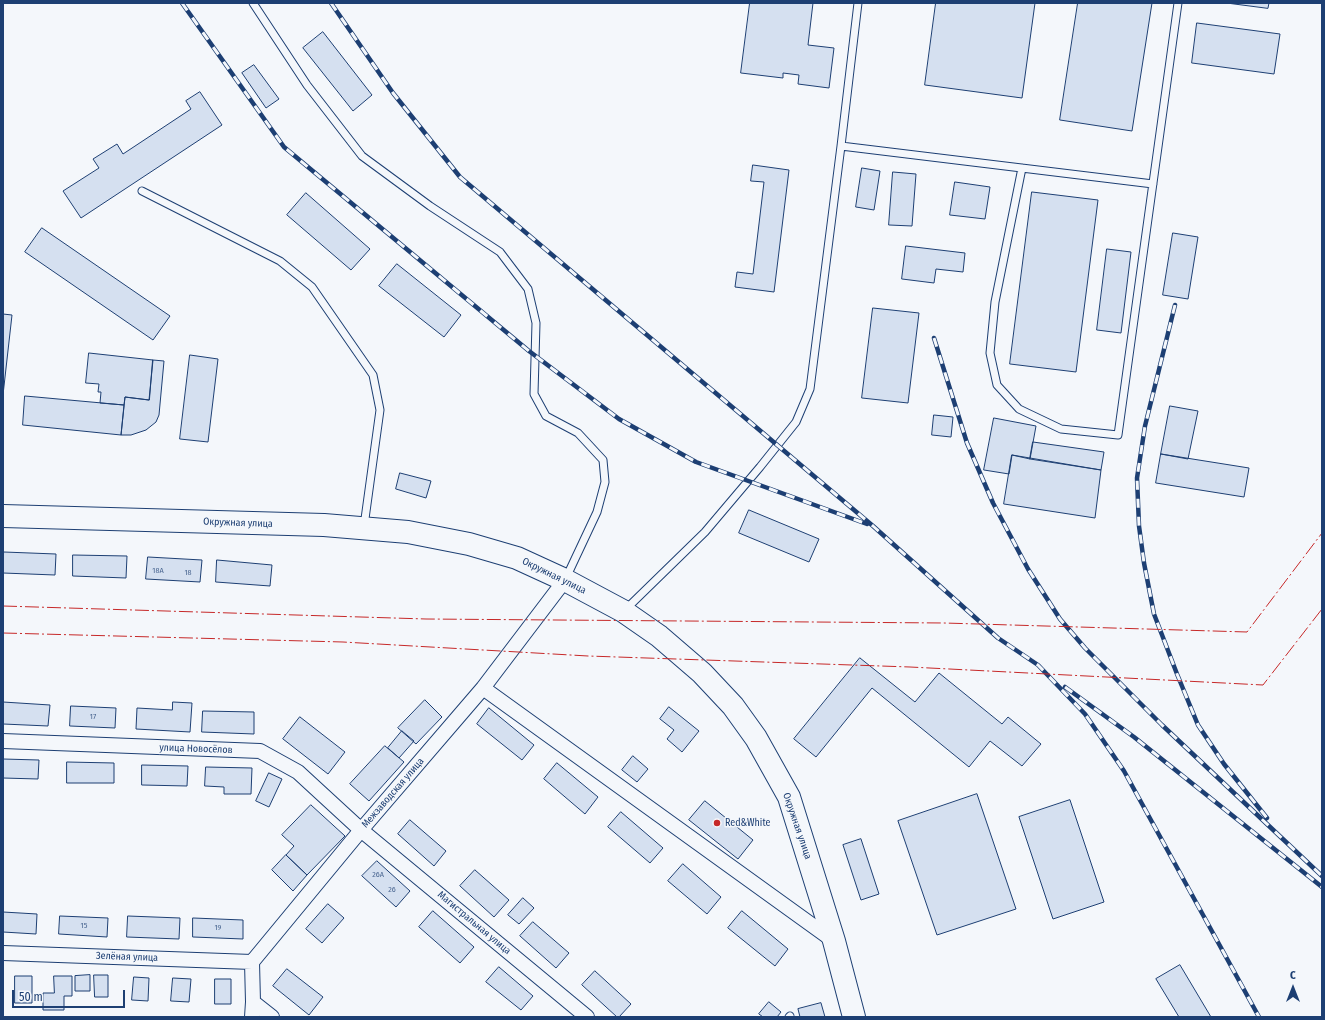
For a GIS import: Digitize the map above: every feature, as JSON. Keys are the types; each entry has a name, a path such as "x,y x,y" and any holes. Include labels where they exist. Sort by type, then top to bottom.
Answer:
{"highway":[{"name":"Окружная улица","path":"3,516 316,525 408,532 469,544 517,558 565,580 623,612 659,636 702,673 733,706 756,738 789,797 834,941 854,1017"}],"street":[{"name":"Межзаводская улица","path":"252,962 361,830 483,688 565,580"},
{"path":"483,688 834,941"},
{"name":"улица Новосёлов","path":"3,741 260,751 298,772 361,830"},
{"name":"Магистральная улица","path":"361,830 587,1017"},
{"name":"Зелёная улица","path":"3,952 252,962"},
{"path":"252,962 252,1017"},
{"path":"253,1002 272,1017"}],"lane":[{"path":"253,3 307,85 362,156 430,206 500,252 528,289 536,323 534,394 546,416 578,433 603,460 605,482 597,512 565,580"},
{"path":"623,612 705,532 796,422 810,389 858,3"},
{"path":"1022,168 995,302 990,353 997,386 1019,409 1061,429 1118,435 1178,3"},
{"path":"841,146 1153,184"},
{"path":"142,191 280,261 312,287 373,375 380,410 364,529"}],"building":[{"path":"750,3 813,3 808,45 834,48 829,88 798,84 799,75 783,73 783,78 741,73"},
{"path":"936,3 1035,3 1022,98 925,85"},
{"path":"1078,3 1152,3 1132,131 1060,120"},
{"path":"1227,3 1269,3 1268,8"},
{"path":"1197,23 1280,34 1274,74 1192,63"},
{"path":"323,32 372,95 353,111 303,48"},
{"path":"254,65 279,99 266,108 242,73"},
{"path":"200,92 222,125 81,218 63,191 99,168 93,159 117,144 123,154 191,109 186,101"},
{"path":"753,165 789,170 774,292 735,287 737,272 753,274 764,182 751,181"},
{"path":"862,168 880,171 874,210 856,207"},
{"path":"893,172 916,174 912,226 889,225"},
{"path":"955,182 990,187 985,219 950,215"},
{"path":"1032,192 1098,200 1076,372 1010,364"},
{"path":"306,193 370,249 351,270 287,215"},
{"path":"42,228 170,316 153,340 25,252"},
{"path":"1173,233 1198,237 1188,299 1163,295"},
{"path":"906,246 965,253 963,272 936,269 934,283 902,279"},
{"path":"1107,249 1131,252 1121,333 1097,330"},
{"path":"397,264 461,315 444,337 379,286"},
{"path":"873,308 919,313 908,403 862,398"},
{"path":"3,314 12,315 3,395"},
{"path":"89,353 153,360 149,400 125,397 124,405 100,403 101,392 98,392 99,384 86,383"},
{"path":"190,355 218,359 208,442 180,439"},
{"path":"153,360 164,361 159,415 156,422 146,430 131,435 121,435 125,397 149,400"},
{"path":"25,396 124,405 121,435 23,425"},
{"path":"1170,406 1198,411 1188,459 1161,454"},
{"path":"934,415 953,417 951,437 932,435"},
{"path":"994,418 1036,426 1030,459 1012,455 1009,474 984,470"},
{"path":"1033,442 1104,452 1101,470 1030,459"},
{"path":"1161,454 1249,468 1244,497 1156,483"},
{"path":"1012,455 1101,470 1095,518 1004,504"},
{"path":"400,473 431,481 426,498 396,489"},
{"path":"749,510 819,539 809,562 739,533"},
{"path":"4,552 56,554 55,575 3,573"},
{"path":"73,555 127,556 126,578 73,576"},
{"path":"148,557 202,560 200,582 146,579"},
{"path":"217,560 272,565 270,586 216,582"},
{"path":"860,658 915,702 939,673 1002,724 1008,717 1041,744 1022,766 990,741 969,767 872,688 816,757 794,739"},
{"path":"425,700 442,717 416,744 398,728"},
{"path":"3,702 50,705 48,726 3,724"},
{"path":"173,702 192,703 190,732 136,729 137,708 172,710"},
{"path":"71,706 116,708 115,728 70,726"},
{"path":"669,707 699,731 682,752 667,739 674,730 660,719"},
{"path":"489,708 534,745 522,760 477,724"},
{"path":"203,711 254,712 254,734 202,732"},
{"path":"300,717 345,752 328,774 283,739"},
{"path":"402,731 414,741 399,758 388,748"},
{"path":"385,746 404,762 369,801 350,784"},
{"path":"633,756 648,769 637,782 622,770"},
{"path":"3,759 39,760 38,779 3,778"},
{"path":"67,762 114,763 114,783 67,783"},
{"path":"557,763 598,797 585,814 544,779"},
{"path":"142,765 188,766 187,786 142,785"},
{"path":"206,767 252,768 251,794 224,794 224,787 205,786"},
{"path":"269,773 282,779 269,807 256,801"},
{"path":"977,794 1016,909 937,935 898,821"},
{"path":"1070,800 1104,902 1053,919 1019,817"},
{"path":"705,801 753,840 738,859 689,820"},
{"path":"311,805 345,836 307,875 286,855 294,846 282,835"},
{"path":"621,812 663,848 650,863 608,827"},
{"path":"410,820 446,851 434,866 398,834"},
{"path":"861,839 879,894 861,900 843,845"},
{"path":"286,855 307,875 293,891 272,870"},
{"path":"377,861 410,891 396,907 362,876"},
{"path":"683,864 721,897 707,914 668,881"},
{"path":"475,870 509,900 494,917 460,886"},
{"path":"523,898 534,908 519,924 508,915"},
{"path":"328,904 344,918 322,943 306,929"},
{"path":"433,911 474,947 460,963 419,927"},
{"path":"742,911 788,949 775,966 728,928"},
{"path":"3,912 37,914 36,934 3,932"},
{"path":"60,916 108,918 107,937 59,934"},
{"path":"128,916 180,918 179,939 127,937"},
{"path":"193,918 243,920 243,939 193,937"},
{"path":"533,922 569,953 556,968 520,936"},
{"path":"1180,965 1211,1017 1179,1017 1156,979"},
{"path":"499,967 533,996 521,1010 486,982"},
{"path":"287,969 323,997 309,1015 273,986"},
{"path":"595,971 631,1004 619,1017 617,1017 582,985"},
{"path":"90,975 90,991 75,991 75,976"},
{"path":"94,975 108,975 108,997 95,997"},
{"path":"15,976 32,976 32,1003 15,1003"},
{"path":"54,976 72,976 72,996 64,996 64,1010 43,1010 43,993 54,993"},
{"path":"134,977 149,978 148,1001 132,1000"},
{"path":"173,978 191,979 189,1002 171,1001"},
{"path":"215,979 231,979 231,1004 215,1004"},
{"path":"769,1002 781,1012 777,1017 763,1017 759,1014"},
{"path":"821,1003 825,1017 800,1017 798,1009"}],"railway":[{"path":"182,3 284,147 529,351 619,419 696,462 867,524"},
{"path":"331,3 393,93 460,177 873,526 998,638 1038,665 1085,714 1124,771 1259,1017"},
{"path":"1175,305 1145,426 1137,478 1139,526 1144,563 1154,614 1198,725 1224,764 1267,818"},
{"path":"934,338 967,443 993,503 1028,569 1060,619 1085,648 1162,725 1322,876"},
{"path":"1065,687 1134,737 1322,887"}],"power":[{"path":"3,606 426,619 944,623 1247,632 1322,533"},
{"path":"3,633 343,642 588,656 910,667 1263,685 1322,609"}],"place":[{"name":"Red&White","path":"717,823"}]}
